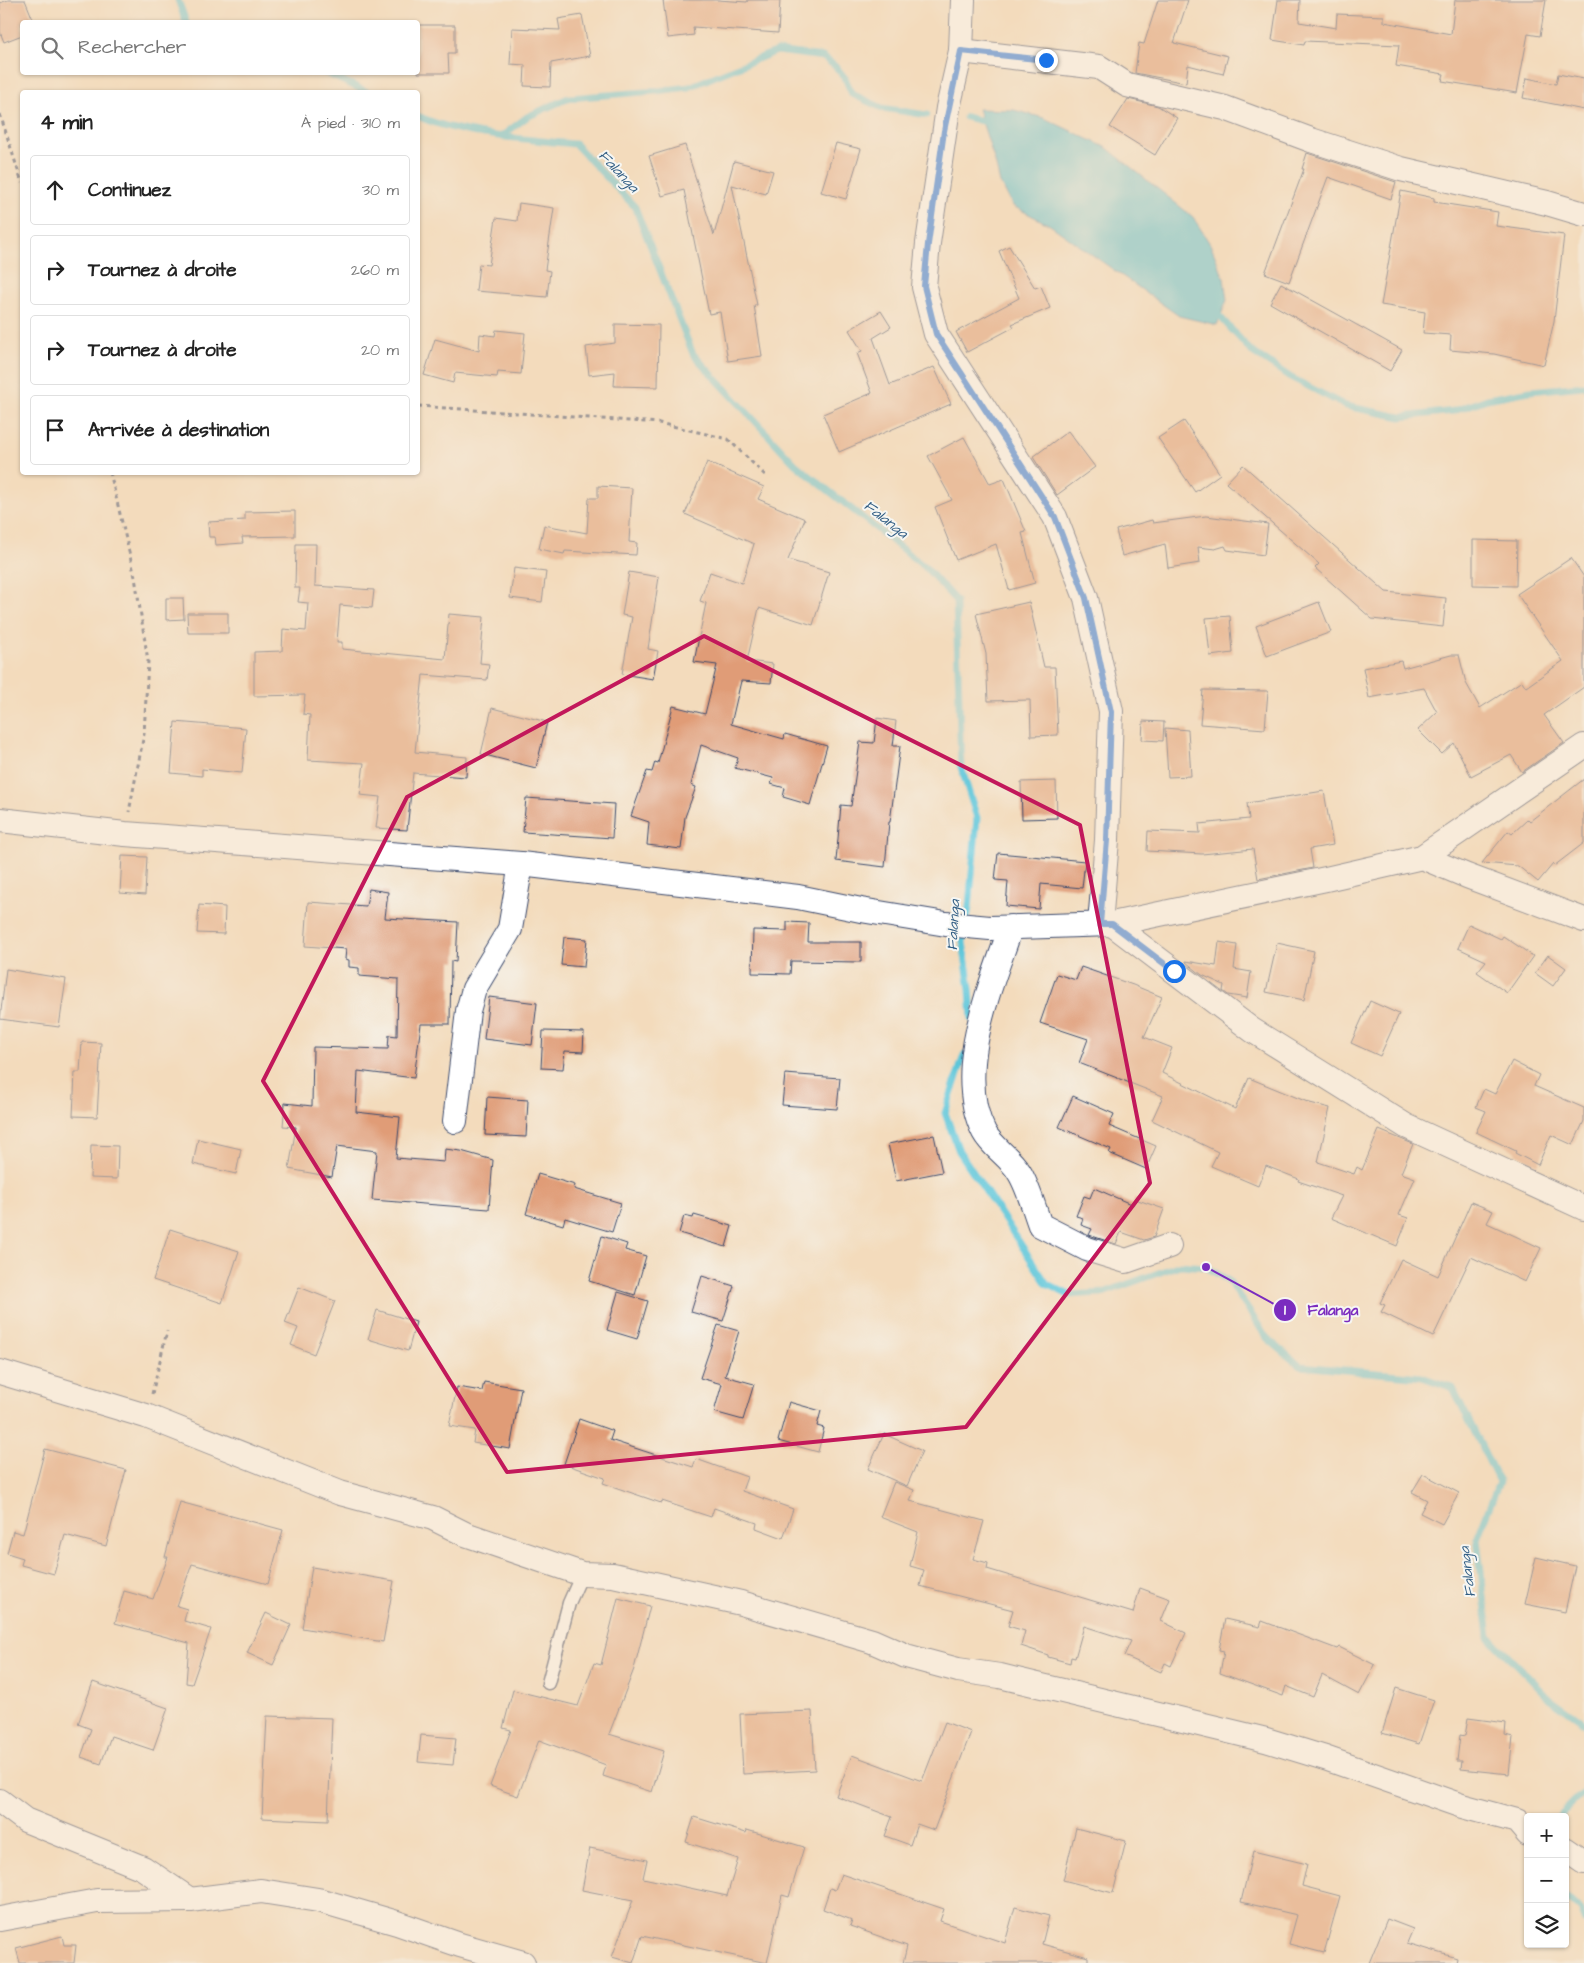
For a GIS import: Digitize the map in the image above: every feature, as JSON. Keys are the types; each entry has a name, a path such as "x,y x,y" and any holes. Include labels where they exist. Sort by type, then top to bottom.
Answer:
{"street":[{"path":"963,0 961,51 947,116 928,244 924,286 936,334 1055,517 1086,598 1111,712 1106,924"},
{"path":"961,51 1099,67 1127,85 1225,108 1311,140 1401,169 1547,203 1584,214"},
{"path":"0,820 125,834 521,864 798,897 946,924 1001,928 1106,924 1326,879 1422,857 1584,746"},
{"path":"1422,857 1466,876 1584,920"},
{"path":"455,1120 468,1011 474,988 510,929 521,864"},
{"path":"1106,924 1252,1030 1406,1126 1584,1208"},
{"path":"1001,928 980,1017 974,1056 973,1098 984,1133 1019,1172 1040,1225 1087,1249 1126,1261 1169,1246"},
{"path":"0,1372 146,1416 340,1493 434,1518 465,1534 582,1574 613,1575 741,1603 872,1641 906,1656 958,1670 1010,1678 1266,1740 1325,1758 1462,1806 1517,1822 1524,1830"},
{"path":"0,1801 25,1820 143,1868 190,1900"},
{"path":"1569,1852 1584,1862"},
{"path":"0,1920 97,1901 190,1900 261,1891 318,1900 523,1963"}],"lane":[{"path":"548,1683 569,1603 582,1574"}],"path":[{"path":"0,114 20,177"},
{"path":"420,406 659,423 728,439 766,477"},
{"path":"111,475 135,577 148,661 144,734 125,834"},
{"path":"146,1416 167,1330"}],"highlighted area":[{"path":"704,636 1080,825 1150,1183 966,1427 507,1472 263,1081 407,797"}],"water":[{"path":"978,109 1014,110 1044,118 1107,148 1193,217 1210,244 1224,278 1227,300 1217,325 1179,316 1050,225 1013,206 1000,183"}],"building":[{"path":"8,0 25,0 33,20 20,20 20,36 4,42 0,32 0,3"},
{"path":"663,0 747,2 748,0 780,0 778,33 693,27 694,35 668,38"},
{"path":"1158,0 1188,0 1174,43 1228,56 1223,74 1188,65 1186,83 1135,73 1139,43 1144,44"},
{"path":"1278,0 1300,0 1299,22 1336,28 1337,14 1384,16 1384,22 1451,34 1455,0 1546,0 1540,36 1528,34 1517,93 1442,81 1444,74 1396,66 1399,45 1305,41 1304,45 1272,40"},
{"path":"582,15 590,56 551,63 550,87 524,86 525,65 510,64 512,28 560,30 558,19"},
{"path":"420,25 455,25 455,53 448,53 449,73 420,73"},
{"path":"1558,74 1584,79 1584,110 1523,98 1527,78 1556,84"},
{"path":"1128,99 1158,106 1177,118 1155,155 1110,127"},
{"path":"836,143 861,149 846,199 821,192"},
{"path":"685,145 714,235 734,161 773,171 766,194 732,185 757,305 754,305 762,356 728,361 720,312 709,314 684,190 662,196 649,156"},
{"path":"1307,153 1396,182 1391,199 1328,177 1289,282 1265,273 1304,169 1302,169"},
{"path":"1401,191 1434,198 1434,202 1498,212 1496,226 1564,235 1554,321 1544,365 1494,354 1450,350 1451,335 1423,333 1425,312 1381,305"},
{"path":"519,203 554,208 545,270 550,271 547,297 476,291 479,264 489,265 496,218 517,221"},
{"path":"1009,246 1035,288 1041,286 1050,308 1012,324 1014,327 967,352 956,332 1019,298 999,251"},
{"path":"1281,283 1402,350 1390,371 1270,303"},
{"path":"881,311 891,327 873,338 890,385 934,367 951,404 839,452 823,414 872,393 857,353 862,351 849,330"},
{"path":"615,324 659,325 658,387 614,386 615,372 589,375 586,347 615,343"},
{"path":"496,330 525,333 521,374 498,372 497,377 455,373 453,383 424,375 435,339 479,351 480,334 495,336"},
{"path":"1184,421 1220,474 1195,492 1158,438"},
{"path":"1068,431 1095,467 1057,495 1033,457"},
{"path":"964,437 990,484 1004,479 1026,532 1022,533 1035,583 1009,590 996,544 956,560 935,507 952,500 928,456"},
{"path":"707,462 764,487 758,499 805,519 788,560 829,572 813,625 759,608 747,661 773,664 771,683 741,681 731,724 784,739 785,734 827,746 810,805 783,797 785,788 771,784 773,778 735,768 738,758 701,745 691,785 696,787 685,817 681,849 647,845 649,822 631,816 647,771 652,772 655,762 658,763 673,706 705,714 717,665 694,662 706,603 700,601 710,572 742,583 754,544 685,514"},
{"path":"1243,465 1386,592 1446,598 1443,627 1372,619 1315,568 1319,564 1226,483"},
{"path":"598,486 632,488 629,542 637,543 636,555 565,551 564,554 539,549 544,525 587,533 589,498 598,498"},
{"path":"295,511 295,536 242,537 243,543 216,545 215,537 209,537 208,522 245,520 245,512"},
{"path":"1206,516 1268,524 1264,555 1227,550 1225,546 1215,549 1198,547 1200,563 1168,568 1165,544 1122,556 1116,530 1152,520 1153,523"},
{"path":"1473,540 1517,541 1516,586 1473,585"},
{"path":"296,544 316,544 315,586 374,590 372,608 340,605 337,642 342,642 342,649 445,659 449,614 484,617 480,663 489,664 487,680 423,675 415,752 467,757 466,777 413,773 407,830 376,828 380,797 360,795 364,763 308,760 310,715 303,714 305,695 254,696 254,652 282,651 283,629 306,631 308,603 298,602 300,588 295,588"},
{"path":"1571,558 1584,577 1584,687 1544,715 1564,743 1522,772 1511,755 1471,776 1454,743 1442,754 1418,730 1437,712 1424,688 1369,698 1363,668 1401,661 1403,668 1451,655 1459,655 1466,683 1480,708 1522,681 1526,687 1563,661 1517,594"},
{"path":"514,568 546,572 542,602 510,598"},
{"path":"629,572 659,577 648,649 658,651 653,679 622,674 632,617 622,615"},
{"path":"166,598 183,598 184,619 166,620"},
{"path":"1029,602 1044,667 1055,667 1058,735 1031,736 1030,700 988,701 986,654 976,614"},
{"path":"1319,602 1331,632 1267,656 1256,626"},
{"path":"187,613 228,613 228,633 188,633"},
{"path":"1230,616 1233,653 1210,656 1206,618"},
{"path":"1203,690 1268,691 1265,729 1200,724"},
{"path":"492,708 547,722 536,768 481,754"},
{"path":"877,718 896,721 893,746 900,746 889,822 885,867 836,861 841,805 851,806 860,742 874,743"},
{"path":"1143,721 1164,722 1163,741 1142,740"},
{"path":"175,722 246,728 242,773 202,769 202,776 171,773"},
{"path":"1165,728 1188,730 1191,776 1168,777"},
{"path":"1584,779 1584,843 1554,866 1553,864 1538,882 1518,866 1482,863 1508,831 1512,834 1528,819 1530,821"},
{"path":"1056,781 1057,818 1022,819 1021,782"},
{"path":"1324,791 1333,845 1310,849 1313,868 1258,879 1253,849 1202,854 1147,851 1148,831 1200,833 1199,824 1249,819 1247,803"},
{"path":"526,798 614,804 612,838 523,832"},
{"path":"998,853 1085,861 1082,888 1041,884 1039,909 1006,906 1008,881 995,880"},
{"path":"122,856 147,857 145,895 120,893"},
{"path":"369,889 388,892 385,918 458,922 456,962 451,961 450,1024 421,1024 414,1078 358,1071 356,1112 400,1117 396,1158 444,1162 445,1149 461,1151 493,1160 489,1209 372,1200 377,1151 337,1146 332,1177 289,1169 296,1127 283,1126 285,1103 312,1106 313,1047 388,1049 389,1035 397,1036 398,979 359,976 359,968 349,967 349,960 345,959 346,949 305,946 308,902 366,906"},
{"path":"199,905 225,907 224,934 197,933"},
{"path":"787,922 809,923 808,942 861,942 861,962 791,961 790,974 752,973 753,930 787,931"},
{"path":"1469,924 1501,939 1503,936 1533,956 1507,993 1477,972 1486,961 1458,948"},
{"path":"564,937 587,939 584,967 561,965"},
{"path":"1219,942 1237,945 1234,969 1251,972 1247,998 1228,995 1223,991 1224,985 1202,975 1186,962 1216,966"},
{"path":"1277,943 1314,951 1304,1000 1266,992"},
{"path":"1548,955 1566,968 1553,986 1535,973"},
{"path":"1081,967 1162,997 1144,1037 1172,1048 1162,1073 1235,1109 1249,1078 1310,1103 1330,1108 1318,1162 1354,1174 1357,1167 1362,1170 1379,1130 1413,1144 1401,1173 1415,1178 1399,1215 1408,1218 1397,1246 1331,1218 1342,1196 1298,1181 1299,1179 1266,1166 1258,1186 1211,1166 1218,1152 1152,1120 1163,1096 1079,1063 1088,1039 1040,1023 1057,974 1076,980"},
{"path":"6,969 66,979 59,1027 0,1019"},
{"path":"489,997 537,1003 532,1045 484,1039"},
{"path":"1370,1001 1399,1014 1380,1056 1351,1043"},
{"path":"543,1031 584,1032 583,1052 565,1051 563,1069 541,1068"},
{"path":"82,1042 101,1043 97,1117 73,1116 75,1072 80,1072"},
{"path":"1512,1061 1539,1075 1534,1086 1584,1108 1584,1121 1573,1145 1551,1135 1538,1165 1515,1153 1516,1151 1476,1132 1486,1111 1476,1107 1484,1089 1495,1094"},
{"path":"785,1074 840,1078 837,1109 782,1105"},
{"path":"1073,1096 1114,1114 1109,1126 1156,1146 1146,1169 1109,1153 1111,1149 1059,1127"},
{"path":"487,1097 528,1100 526,1137 485,1135"},
{"path":"934,1135 942,1172 896,1181 888,1144"},
{"path":"198,1139 241,1149 236,1174 193,1164"},
{"path":"91,1145 118,1146 117,1179 90,1178"},
{"path":"538,1174 575,1185 574,1189 621,1203 612,1232 565,1218 563,1225 526,1214"},
{"path":"1094,1188 1133,1205 1135,1199 1164,1209 1154,1237 1144,1240 1121,1232 1116,1244 1089,1235 1092,1229 1081,1225 1083,1218 1076,1216 1084,1196 1090,1198"},
{"path":"1471,1202 1493,1211 1487,1223 1541,1248 1525,1282 1471,1257 1433,1337 1381,1312 1385,1305 1380,1303 1401,1259 1438,1276"},
{"path":"694,1215 732,1226 726,1247 679,1233 684,1216 693,1218"},
{"path":"170,1229 239,1251 222,1303 153,1280"},
{"path":"602,1236 627,1244 625,1250 646,1256 635,1295 589,1281"},
{"path":"702,1276 734,1286 723,1321 691,1312"},
{"path":"299,1287 335,1301 314,1354 291,1345 298,1328 285,1323"},
{"path":"618,1292 648,1301 637,1339 607,1330"},
{"path":"377,1310 416,1322 408,1351 368,1339"},
{"path":"718,1325 739,1331 725,1376 754,1384 743,1420 714,1412 722,1384 700,1378"},
{"path":"484,1382 521,1388 510,1449 473,1443 475,1430 449,1426 457,1387 482,1391"},
{"path":"789,1402 821,1411 817,1426 824,1428 818,1452 778,1441"},
{"path":"579,1419 613,1431 610,1440 693,1467 696,1459 747,1477 742,1491 793,1509 783,1538 756,1528 757,1523 714,1508 711,1517 662,1501 661,1503 603,1483 605,1478 564,1464"},
{"path":"884,1434 922,1451 907,1486 868,1469"},
{"path":"45,1449 126,1470 106,1546 65,1535 54,1574 21,1565 23,1558 7,1553 13,1531 23,1534"},
{"path":"1423,1474 1459,1493 1442,1524 1420,1513 1427,1500 1412,1492"},
{"path":"894,1482 914,1490 910,1501 984,1521 973,1559 988,1563 987,1569 1133,1613 1140,1588 1170,1599 1161,1621 1186,1633 1171,1666 1165,1663 1161,1672 1124,1656 1131,1641 1084,1626 1075,1658 1071,1657 1070,1663 1048,1657 1048,1655 1021,1646 1025,1631 1008,1626 1013,1610 920,1586 924,1570 910,1566 918,1532 880,1517"},
{"path":"180,1502 283,1530 268,1584 192,1564 177,1606 187,1609 184,1621 211,1629 192,1684 186,1683 189,1643 115,1623 124,1591 153,1599 168,1557 165,1557"},
{"path":"1536,1557 1575,1566 1565,1612 1525,1604"},
{"path":"312,1567 394,1581 383,1642 302,1628"},
{"path":"618,1598 650,1606 634,1669 609,1734 664,1751 652,1792 603,1776 606,1765 539,1740 518,1796 490,1786 511,1730 503,1728 513,1690 578,1706 594,1663 601,1665"},
{"path":"266,1613 291,1625 273,1665 247,1653"},
{"path":"1225,1619 1260,1627 1262,1621 1337,1649 1339,1647 1375,1665 1359,1695 1322,1675 1313,1697 1286,1686 1283,1696 1220,1673 1224,1651 1219,1650"},
{"path":"93,1682 168,1708 153,1750 111,1736 101,1764 81,1757 91,1729 78,1724"},
{"path":"1396,1688 1434,1700 1419,1744 1382,1733"},
{"path":"812,1711 815,1770 743,1774 740,1714"},
{"path":"267,1716 332,1718 328,1821 262,1818"},
{"path":"1468,1718 1506,1723 1505,1735 1513,1737 1509,1774 1461,1769 1462,1761 1457,1761 1460,1735 1465,1736"},
{"path":"945,1722 971,1732 934,1830 917,1824 910,1845 885,1836 892,1817 836,1796 852,1755 922,1781"},
{"path":"421,1735 456,1738 453,1765 418,1762"},
{"path":"694,1817 746,1833 747,1830 804,1847 789,1897 782,1895 767,1963 642,1936 633,1963 612,1957 633,1900 582,1890 590,1848 647,1860 643,1878 727,1896 738,1859 686,1842"},
{"path":"1076,1828 1126,1841 1113,1893 1063,1880"},
{"path":"1253,1851 1307,1864 1302,1886 1340,1896 1324,1953 1289,1944 1297,1915 1241,1902"},
{"path":"841,1874 944,1909 940,1921 1005,1943 1015,1907 1049,1916 1042,1944 1088,1957 1088,1963 903,1963 907,1946 850,1926 852,1920 823,1909 830,1888 835,1890"},
{"path":"1387,1919 1413,1929 1407,1943 1457,1958 1456,1963 1369,1963"},
{"path":"62,1936 64,1945 76,1945 74,1963 20,1963 16,1948"}],"waterway":[{"name":"Falanga","path":"178,0 185,20"},
{"path":"502,136 527,117 568,98 689,87 777,51 823,57 836,67 845,78 852,94 882,108 927,115"},
{"name":"Falanga","path":"330,75 363,90"},
{"name":"Falanga","path":"420,117 435,123 473,132 575,144 635,207 693,354 795,464 926,568 956,601 961,767 977,818 969,907 963,942 972,1019"},
{"path":"966,117 990,123"},
{"path":"1214,310 1251,351 1290,377 1346,406 1401,417 1454,411 1487,399 1530,391 1584,386"},
{"name":"Falanga","path":"964,1055 945,1113 959,1151 1047,1284 1069,1295 1103,1293 1180,1265 1206,1267 1229,1281 1267,1338 1300,1366 1422,1377 1453,1388 1499,1482 1477,1539 1489,1637 1550,1699 1584,1723"},
{"name":"Falanga","path":"1562,1813 1584,1792"},
{"name":"Falanga","path":"1569,1901 1580,1911 1584,1921"}],"place":[{"name":"Falanga","path":"1206,1267"}],"route":[{"path":"1046,60 961,51 944,131 924,286 936,334 1055,517 1086,598 1111,712 1107,840 1100,924 1112,924 1174,971"}]}
